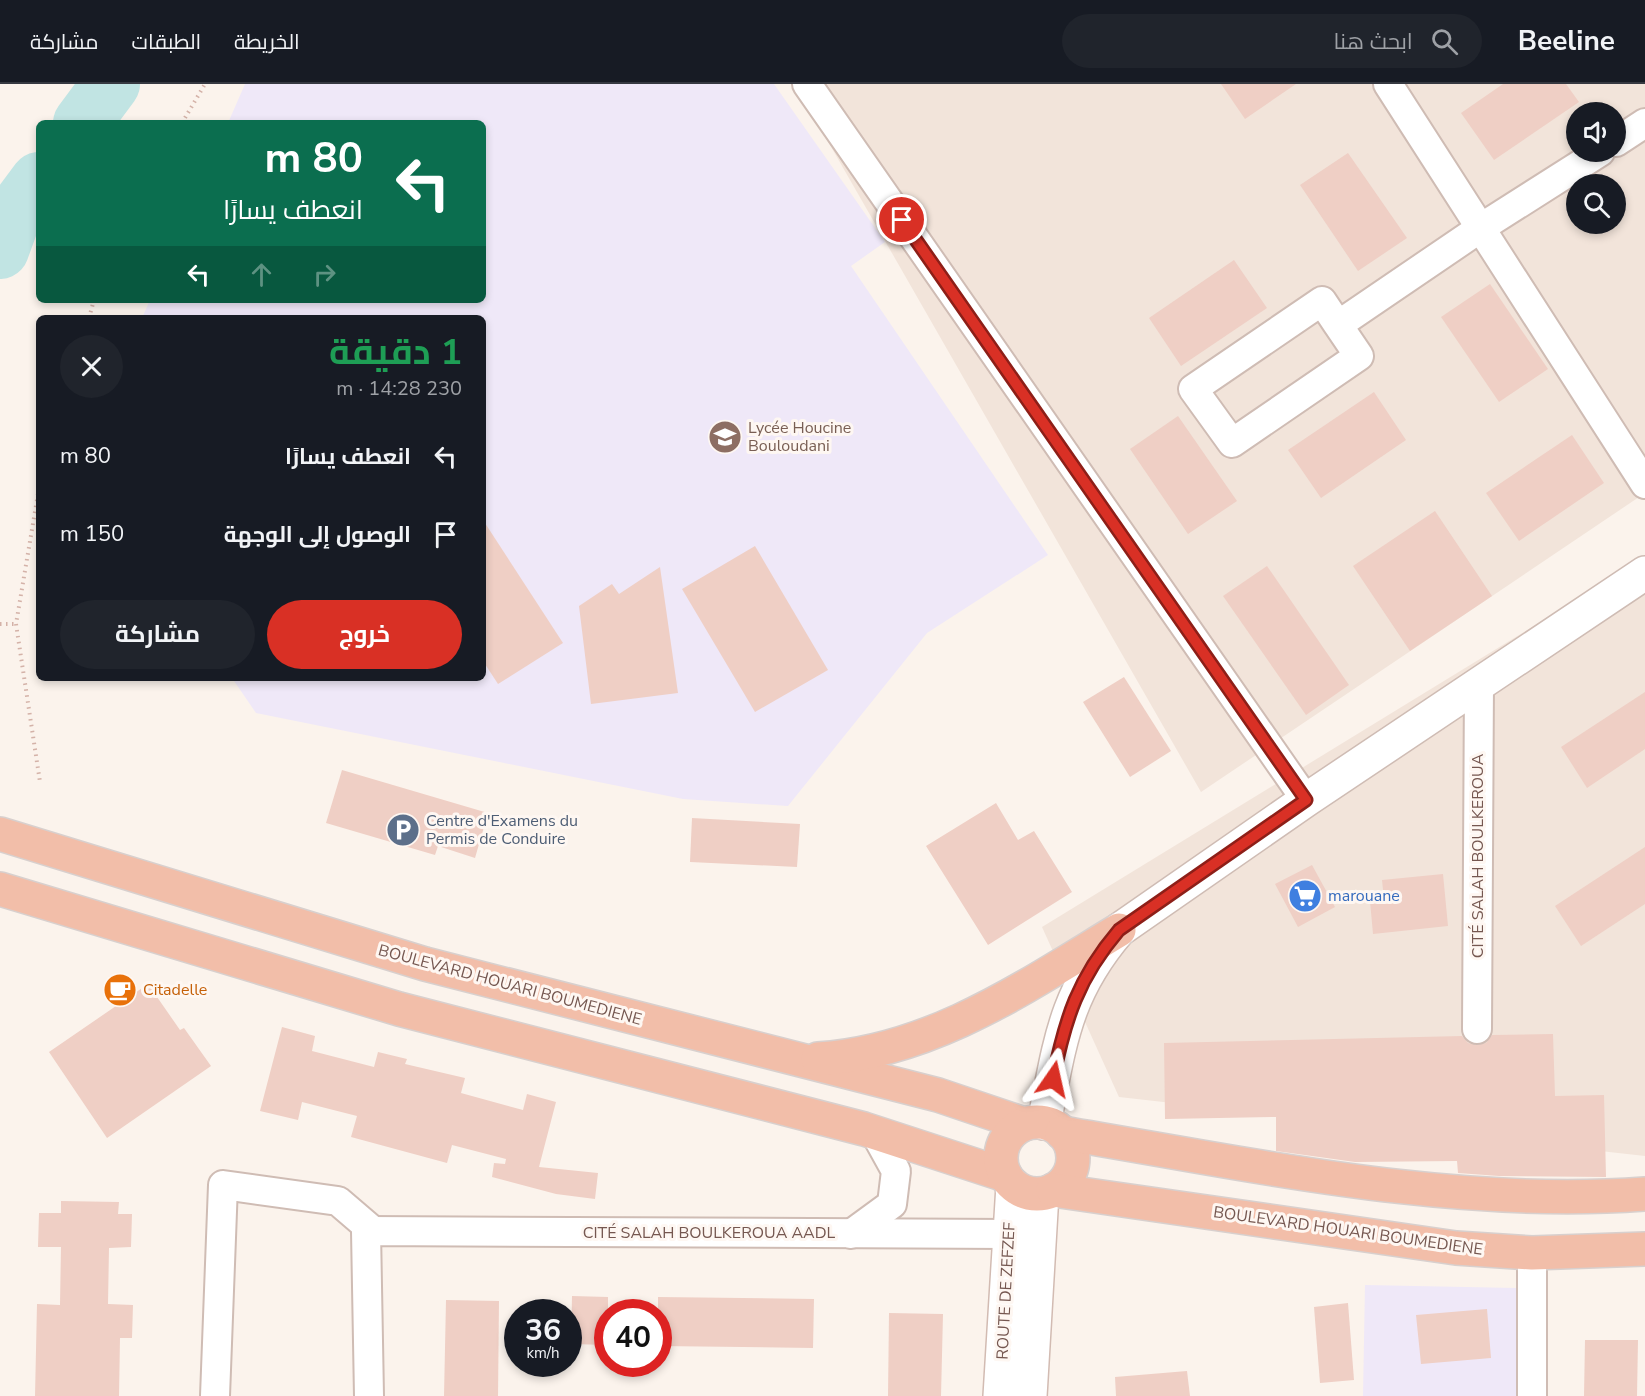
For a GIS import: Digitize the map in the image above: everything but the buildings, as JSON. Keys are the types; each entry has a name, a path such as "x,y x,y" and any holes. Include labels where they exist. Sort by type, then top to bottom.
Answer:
{"highway":[{"name":"BOULEVARD HOUARI BOUMEDIENE","path":"10,837 425,964 938,1095 1044,1127 1406,1188 1489,1195 1580,1198 1645,1194"},
{"name":"BOULEVARD HOUARI BOUMEDIENE","path":"4,890 399,1009 875,1133 1031,1193 1456,1248 1532,1253 1645,1249"},
{"path":"796,1060 828,1058 891,1047 959,1023 991,1007 1119,930"},
{"path":"1044,1127 1073,1152 1072,1164 1062,1184 1031,1193 1001,1151 1013,1131 1044,1127"}],"street":[{"path":"807,84 1306,800"},
{"path":"1388,84 1645,483"},
{"path":"1626,135 1645,123"},
{"path":"1338,325 1482,227 1584,162"},
{"path":"1322,301 1338,325 1359,356 1232,443 1193,389 1322,301"},
{"path":"1044,1127 1061,1036 1072,1004 1097,956 1119,930 1306,800 1645,573"},
{"name":"CITÉ SALAH BOULKEROUA","path":"1477,1029 1479,683"},
{"path":"851,1234 892,1204 896,1171 875,1133"},
{"path":"215,1396 224,1185 338,1202 373,1231"},
{"name":"ROUTE DE ZEFZEF","path":"1000,1396 1010,1234 1031,1193"},
{"name":"ROUTE DE ZEFZEF","path":"1030,1396 1031,1193"},
{"name":"CITÉ SALAH BOULKEROUA AADL","path":"373,1231 1010,1234 1031,1193"},
{"path":"369,1396 366,1231 373,1231"},
{"path":"1532,1253 1532,1396"}],"path":[{"path":"184,120 205,84"},
{"path":"36,506 16,624 40,782"},
{"path":"0,624 16,624"}],"shaded area":[{"name":"Lycée Houcine Bouloudani","path":"245,84 774,84 885,242 851,266 1048,555 927,633 788,806 683,799 256,713 234,681 486,681 486,315 143,315 149,303 486,303 486,120 229,120"},
{"path":"795,84 1645,84 1645,493 1201,792"},
{"path":"1645,558 1645,1156 1119,1097 1042,927"},
{"path":"1365,1285 1516,1288 1516,1396 1363,1396"}],"waterway":[{"path":"84,120 111,84"},
{"path":"0,250 12,217 36,185"}],"place":[{"name":"Lycée Houcine Bouloudani","path":"725,437"},
{"name":"Centre d'Examens du Permis de Conduire","path":"403,830"},
{"name":"marouane","path":"1305,896"},
{"name":"Citadelle","path":"120,990"}],"route":[{"path":"902,220 1306,800 1119,930 1097,956 1082,980 1061,1036 1053,1079"}]}
